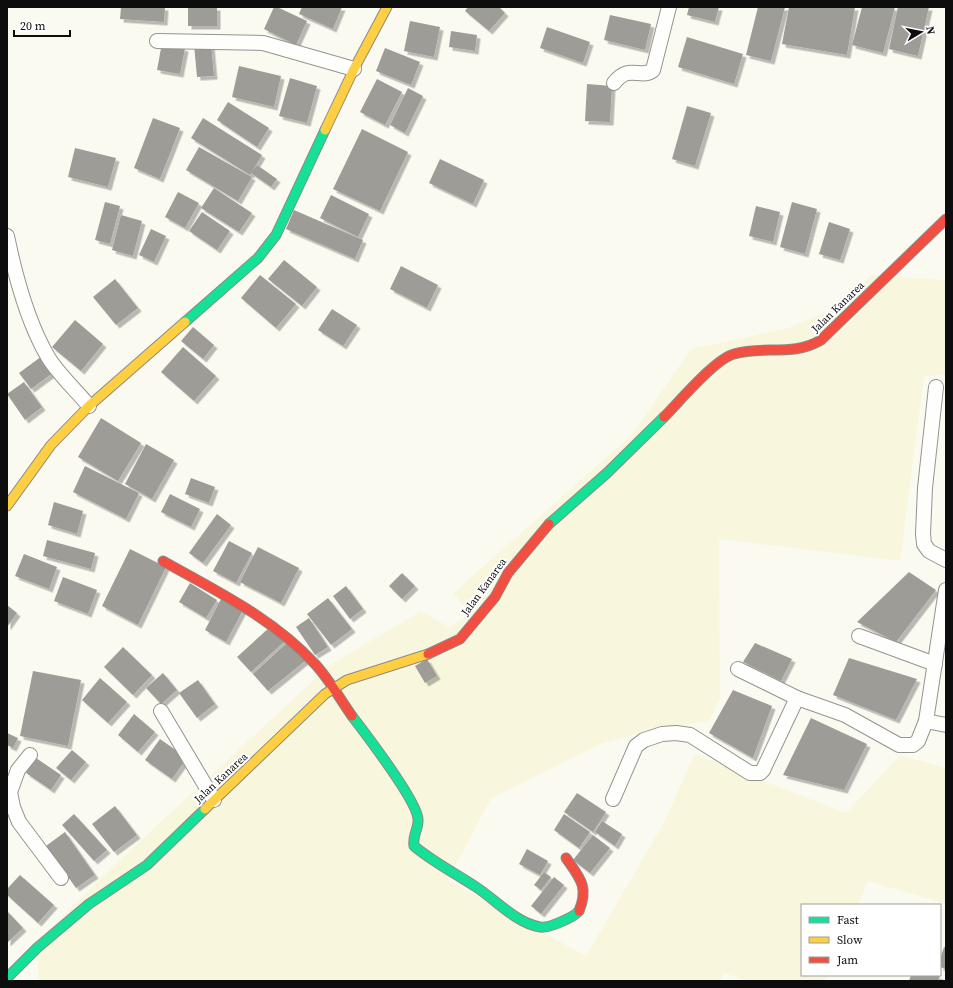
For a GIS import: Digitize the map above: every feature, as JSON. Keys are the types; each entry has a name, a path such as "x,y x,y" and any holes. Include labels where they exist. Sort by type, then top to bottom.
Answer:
{"street":[{"path":"7,506 51,445 90,406 258,258 276,235 354,69 387,7"},
{"path":"614,83 620,76 626,73 647,73 653,70 669,7"},
{"path":"157,41 263,43 354,69"},
{"name":"Jalan Kanarea","path":"7,978 37,948 83,909 147,865 214,800 265,754 309,709 334,688 346,680 435,652 460,639 495,597 508,573 546,527 607,473 724,358 734,353 754,350 796,351 821,342 844,317 946,220"},
{"path":"7,236 12,259 31,320 48,358 90,406"},
{"path":"936,387 925,488 923,534 924,544 929,551 946,560"},
{"path":"163,561 258,615 293,643 315,664 334,688 381,755 412,804 418,820 413,840 414,846 425,855 476,887 527,924 542,928 551,926 578,913 585,899 584,885 566,858"},
{"path":"738,669 797,698 845,715 899,745 913,745 918,741 926,721 935,664 944,626 946,590"},
{"path":"859,636 935,664"},
{"path":"613,799 636,746 644,740 666,734 682,733 690,735 750,772 760,773 763,770 797,698"},
{"path":"161,711 214,800"},
{"path":"926,721 946,725"},
{"path":"30,755 18,770 9,791 13,807 18,822 61,878"}],"green space":[{"path":"871,275 946,280 946,374 924,377 900,561 719,539 720,698 709,721 660,728 601,744 491,798 448,880 586,956 663,824 695,754 846,813 900,755 946,768 946,904 868,881 858,904 801,904 801,976 828,976 825,981 747,981 724,973 720,981 39,981 36,943 110,869 330,665 421,611 449,627 470,614 453,593 631,436 691,349 788,328 842,305"}],"building":[{"path":"121,7 165,7 164,22 120,19"},
{"path":"188,7 217,7 217,26 188,26"},
{"path":"274,7 307,21 296,45 264,29"},
{"path":"302,7 342,7 333,29 299,14"},
{"path":"468,7 499,7 505,13 489,31 465,11"},
{"path":"689,7 719,7 715,22 687,15"},
{"path":"758,7 785,7 771,61 746,55"},
{"path":"789,7 855,7 847,55 782,44"},
{"path":"862,7 895,7 883,53 852,45"},
{"path":"898,7 929,7 918,56 889,49"},
{"path":"610,15 651,24 645,50 604,40"},
{"path":"410,21 440,27 434,57 404,51"},
{"path":"547,27 590,42 583,63 540,48"},
{"path":"451,31 477,35 475,51 449,47"},
{"path":"687,37 743,54 734,84 678,67"},
{"path":"162,43 185,48 180,74 157,70"},
{"path":"211,43 214,76 197,77 194,45"},
{"path":"385,48 420,62 411,85 376,71"},
{"path":"239,66 281,76 274,107 232,97"},
{"path":"290,78 317,86 307,123 279,116"},
{"path":"377,79 402,92 385,125 360,112"},
{"path":"587,84 612,86 610,122 585,121"},
{"path":"408,88 423,96 405,133 390,125"},
{"path":"228,102 269,128 257,147 217,120"},
{"path":"687,106 711,113 695,166 672,159"},
{"path":"153,118 180,128 160,179 134,168"},
{"path":"203,118 262,155 250,175 191,138"},
{"path":"362,129 408,152 380,211 333,189"},
{"path":"199,147 252,177 238,201 186,170"},
{"path":"75,148 116,158 108,187 68,177"},
{"path":"440,159 484,180 473,204 429,183"},
{"path":"257,165 277,179 271,187 251,173"},
{"path":"214,188 252,213 239,232 201,208"},
{"path":"178,192 199,203 185,228 165,217"},
{"path":"331,195 369,214 358,237 320,218"},
{"path":"105,202 120,206 110,244 95,240"},
{"path":"792,202 817,209 805,254 780,247"},
{"path":"756,206 780,212 773,242 749,236"},
{"path":"294,210 363,240 355,259 286,229"},
{"path":"202,212 230,231 217,250 189,231"},
{"path":"121,215 142,221 133,256 112,250"},
{"path":"829,222 850,229 840,260 819,254"},
{"path":"151,229 166,236 154,262 139,255"},
{"path":"284,260 317,287 302,306 268,279"},
{"path":"401,266 438,285 427,308 390,289"},
{"path":"260,275 296,304 276,328 241,298"},
{"path":"115,279 138,308 116,325 93,297"},
{"path":"332,309 357,325 343,346 318,330"},
{"path":"75,320 103,344 81,371 52,347"},
{"path":"193,327 214,345 203,359 181,341"},
{"path":"183,347 216,376 194,401 161,372"},
{"path":"42,356 54,372 31,389 19,373"},
{"path":"24,382 42,407 25,420 7,394"},
{"path":"101,418 141,443 118,481 78,457"},
{"path":"146,444 174,460 152,499 125,484"},
{"path":"85,466 139,493 126,519 73,492"},
{"path":"191,478 215,487 209,503 185,494"},
{"path":"170,494 200,509 191,527 161,512"},
{"path":"54,502 83,511 77,534 48,525"},
{"path":"217,514 231,525 203,563 189,553"},
{"path":"47,540 95,553 91,569 43,556"},
{"path":"229,541 252,553 236,583 213,571"},
{"path":"258,547 299,568 281,603 240,582"},
{"path":"130,549 166,567 138,625 102,606"},
{"path":"24,554 57,567 49,589 15,576"},
{"path":"909,572 936,590 896,642 857,622"},
{"path":"402,573 415,586 402,599 389,586"},
{"path":"63,577 97,590 88,614 54,601"},
{"path":"190,583 217,600 206,618 179,602"},
{"path":"346,586 363,609 350,619 333,596"},
{"path":"328,598 352,629 331,645 307,614"},
{"path":"221,599 243,610 226,642 205,630"},
{"path":"7,605 17,613 7,627"},
{"path":"309,618 328,647 315,655 296,627"},
{"path":"271,626 285,641 251,672 237,657"},
{"path":"288,642 305,661 268,691 253,674"},
{"path":"755,643 792,659 781,681 743,662"},
{"path":"123,647 152,675 133,695 104,667"},
{"path":"849,658 917,679 896,720 833,695"},
{"path":"427,659 437,676 425,683 415,666"},
{"path":"33,671 81,680 68,746 20,736"},
{"path":"163,673 177,690 161,704 146,688"},
{"path":"100,678 127,702 108,723 82,700"},
{"path":"198,680 215,704 197,718 179,693"},
{"path":"733,690 772,706 753,758 709,733"},
{"path":"134,714 155,732 138,752 118,735"},
{"path":"811,718 867,744 844,790 783,775"},
{"path":"7,733 18,738 13,748 7,745"},
{"path":"160,739 187,758 172,779 145,760"},
{"path":"72,750 86,762 71,780 56,768"},
{"path":"36,758 61,775 51,790 26,773"},
{"path":"577,793 606,812 593,832 564,812"},
{"path":"115,806 137,835 114,852 92,824"},
{"path":"74,814 107,850 94,861 62,825"},
{"path":"564,814 590,832 579,848 554,830"},
{"path":"602,821 622,834 615,846 595,832"},
{"path":"65,832 95,875 76,888 46,846"},
{"path":"593,835 610,848 590,873 573,860"},
{"path":"527,849 548,861 540,875 519,864"},
{"path":"544,872 551,877 541,890 534,885"},
{"path":"20,875 54,905 38,923 7,895 7,889"},
{"path":"554,877 564,885 541,914 531,906"},
{"path":"7,911 23,928 7,943"},
{"path":"944,947 946,947 946,969 941,967 941,956"},
{"path":"911,976 940,976 938,981 909,981"}],"traffic: fast":[{"path":"185,322 258,258 276,235 325,130"},
{"path":"549,524 607,473 664,417"},
{"path":"352,716 390,767 415,810 418,822 414,846 436,862 484,892 514,916 531,925 540,927 549,926 567,919 579,911"},
{"path":"7,978 37,948 89,904 147,865 205,809"}],"traffic: slow":[{"path":"325,130 354,69 387,7"},
{"path":"7,506 51,445 89,406 185,322"},
{"path":"205,809 325,694 347,680 428,654"}],"traffic: jam":[{"path":"664,417 688,391 726,357 756,350 789,350 810,345 821,340 946,219"},
{"path":"428,654 460,639 495,597 508,573 549,524"},
{"path":"163,561 243,606 281,633 315,664 330,683 352,716"},
{"path":"566,858 582,883 583,895 579,911"}]}
